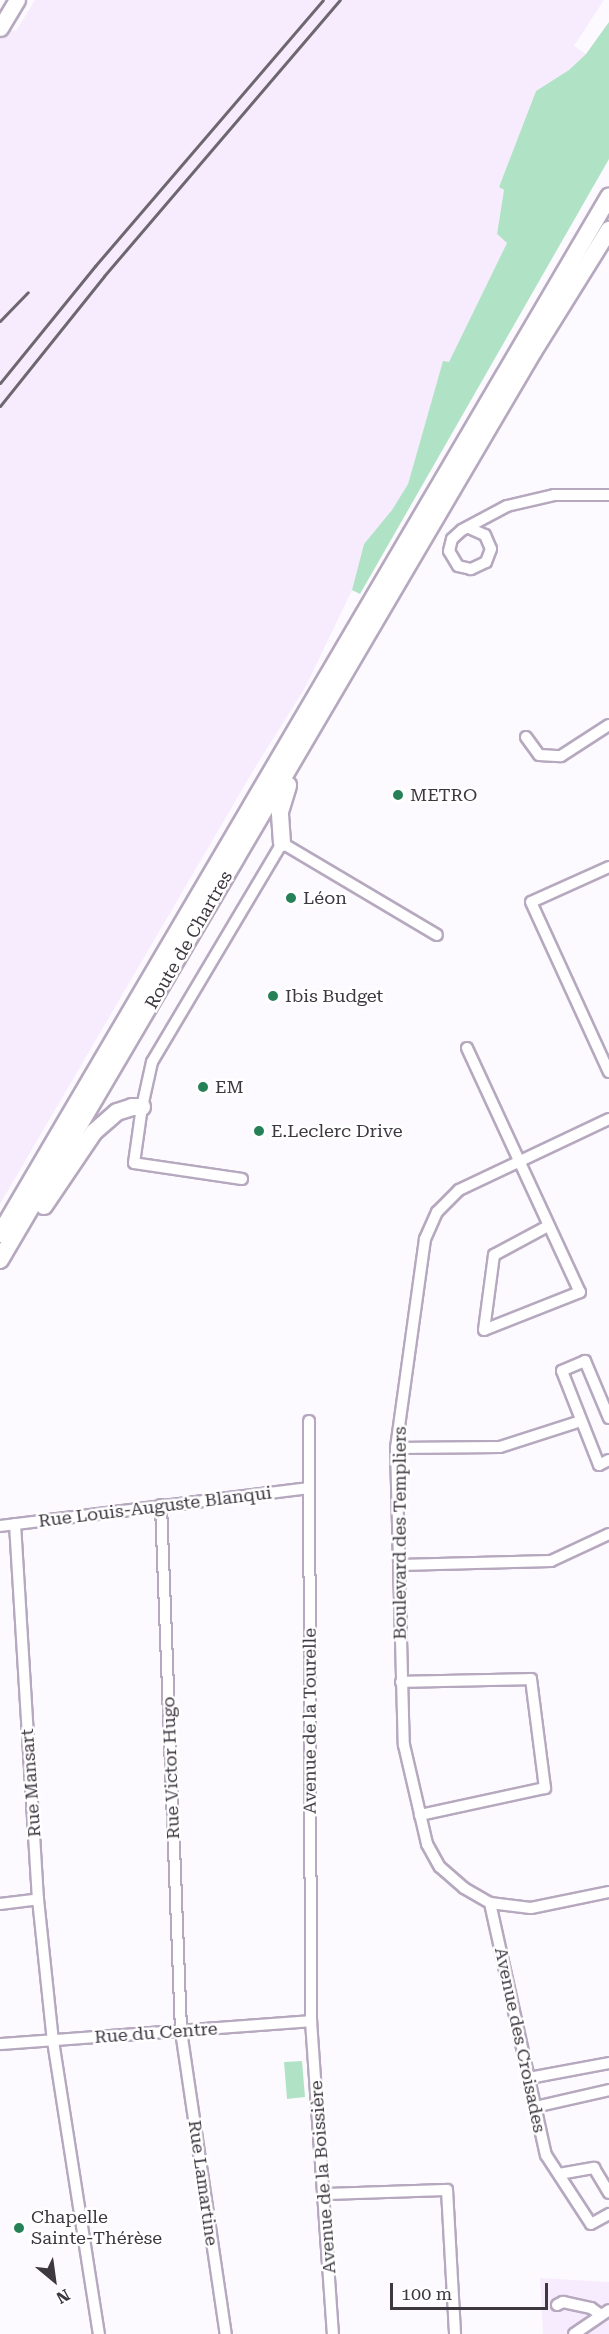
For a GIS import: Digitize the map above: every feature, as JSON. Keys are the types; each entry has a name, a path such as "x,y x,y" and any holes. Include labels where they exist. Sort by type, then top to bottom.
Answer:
{"main road":[{"path":"370,619 609,197"},
{"path":"370,619 609,230"},
{"name":"Route de Chartres","path":"2,1257 343,680 370,619"},
{"name":"Route de Chartres","path":"0,1234 370,619"},
{"path":"282,843 280,812 282,799 324,725 343,680"},
{"path":"2,1257 17,1248 94,1132 117,1112 132,1107 141,1107"}],"street":[{"path":"2,21 17,0"},
{"path":"469,528 507,506 554,495 609,495"},
{"path":"526,737 538,754 561,756 609,725"},
{"path":"242,1179 134,1163 141,1107 152,1062 282,843 437,935"},
{"path":"609,867 531,902 609,1072"},
{"path":"466,1048 580,1292 484,1330 494,1255 548,1226"},
{"name":"Boulevard des Templiers","path":"609,1119 459,1190 437,1212 425,1239 396,1448 404,1745 427,1844 440,1867 464,1888 490,1903 531,1908 609,1892"},
{"path":"609,1418 585,1361 562,1371 599,1465 609,1460"},
{"name":"Avenue de la Tourelle","path":"309,1421 311,2021"},
{"path":"396,1448 500,1447 581,1421"},
{"name":"Rue Louis-Auguste Blanqui","path":"0,1526 309,1488"},
{"name":"Rue Victor Hugo","path":"161,1505 181,2031"},
{"name":"Rue Mansart","path":"15,1524 38,1899 53,2041 99,2334"},
{"path":"400,1565 551,1561 608,1538"},
{"path":"401,1682 531,1679 545,1788 420,1815"},
{"path":"0,1904 38,1899"},
{"name":"Avenue des Croisades","path":"490,1903 546,2155 591,2224 609,2214"},
{"name":"Rue du Centre","path":"0,2044 311,2021"},
{"name":"Avenue de la Boissière","path":"311,2021 325,2194 333,2334"},
{"name":"Rue Lamartine","path":"181,2031 226,2334"},
{"path":"529,2078 609,2063"},
{"path":"535,2107 609,2090"},
{"path":"559,2174 594,2168 609,2193"},
{"path":"325,2194 447,2190 455,2334"},
{"path":"557,2305 563,2302 605,2313"},
{"path":"574,2334 605,2313"}],"shaded area":[{"path":"35,0 604,0 574,46 586,54 569,70 536,91 499,187 504,190 497,234 507,243 449,363 443,362 408,484 393,510 364,544 352,590 306,686 253,771 0,1204 0,25 16,31"},
{"path":"540,2278 609,2282 609,2334 543,2334"}],"green space":[{"path":"609,22 609,159 360,594 352,590 364,544 392,510 408,484 443,361 449,362 507,243 497,234 504,190 499,187 536,91 569,70 586,54"},
{"path":"302,2061 305,2097 287,2099 284,2062"}],"railway":[{"path":"0,383 95,266 323,0"},
{"path":"0,406 104,276 340,0"},
{"path":"0,321 28,292"}],"place":[{"name":"METRO","path":"398,795"},
{"name":"Léon","path":"291,898"},
{"name":"Ibis Budget","path":"273,996"},
{"name":"EM","path":"203,1087"},
{"name":"E.Leclerc Drive","path":"259,1131"},
{"name":"Chapelle Sainte-Thérèse","path":"19,2228"}]}
